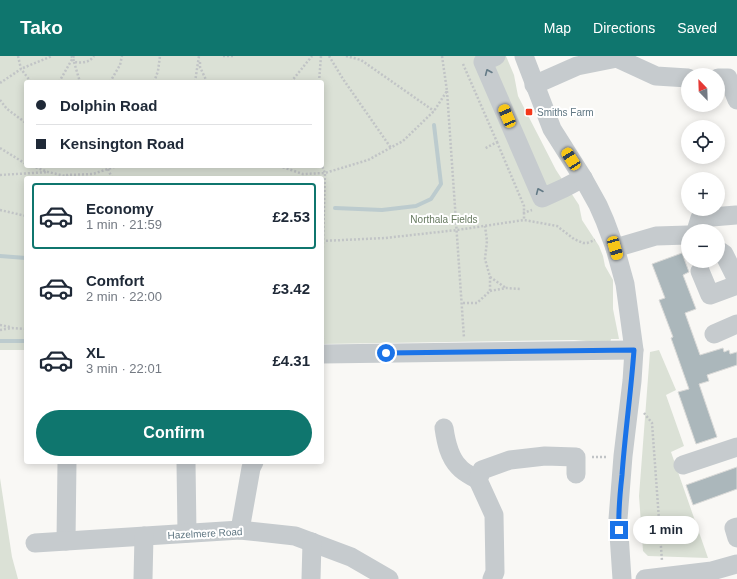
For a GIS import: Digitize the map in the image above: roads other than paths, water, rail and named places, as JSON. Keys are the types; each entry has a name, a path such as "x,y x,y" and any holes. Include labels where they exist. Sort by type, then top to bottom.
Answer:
{"street":[{"path":"496,56 483,62 542,198 583,178"},
{"path":"524,56 552,129 598,205 615,248 629,305 634,350 618,519 622,579"},
{"path":"534,85 577,66 617,58 656,76 681,78"},
{"path":"725,78 728,78 737,100"},
{"path":"698,224 700,218 736,215"},
{"path":"615,248 656,236 681,235"},
{"path":"725,256 737,280"},
{"path":"700,271 710,295 737,284"},
{"path":"714,334 737,324"},
{"path":"324,354 634,350"},
{"path":"444,428 445,440 450,454 459,467 478,480 494,515 495,572 492,579"},
{"path":"683,466 737,447"},
{"path":"478,480 482,470 510,460 545,456 576,466"},
{"path":"66,541 67,464"},
{"path":"186,464 187,533"},
{"path":"240,530 253,464"},
{"path":"737,527 734,528 737,538"},
{"name":"Hazelmere Road","path":"35,543 240,530 295,536 351,557 389,579"},
{"path":"143,579 144,536"},
{"path":"311,579 312,542"},
{"path":"645,579 712,571 737,564"}],"waterway":[{"path":"335,208 382,210 416,206 431,199 441,184 434,125"},
{"path":"0,256 24,258"},
{"path":"0,341 24,341"}],"place":[{"name":"Smiths Farm","path":"529,112"}],"park label":[{"name":"Northala Fields","path":"444,219"}]}
